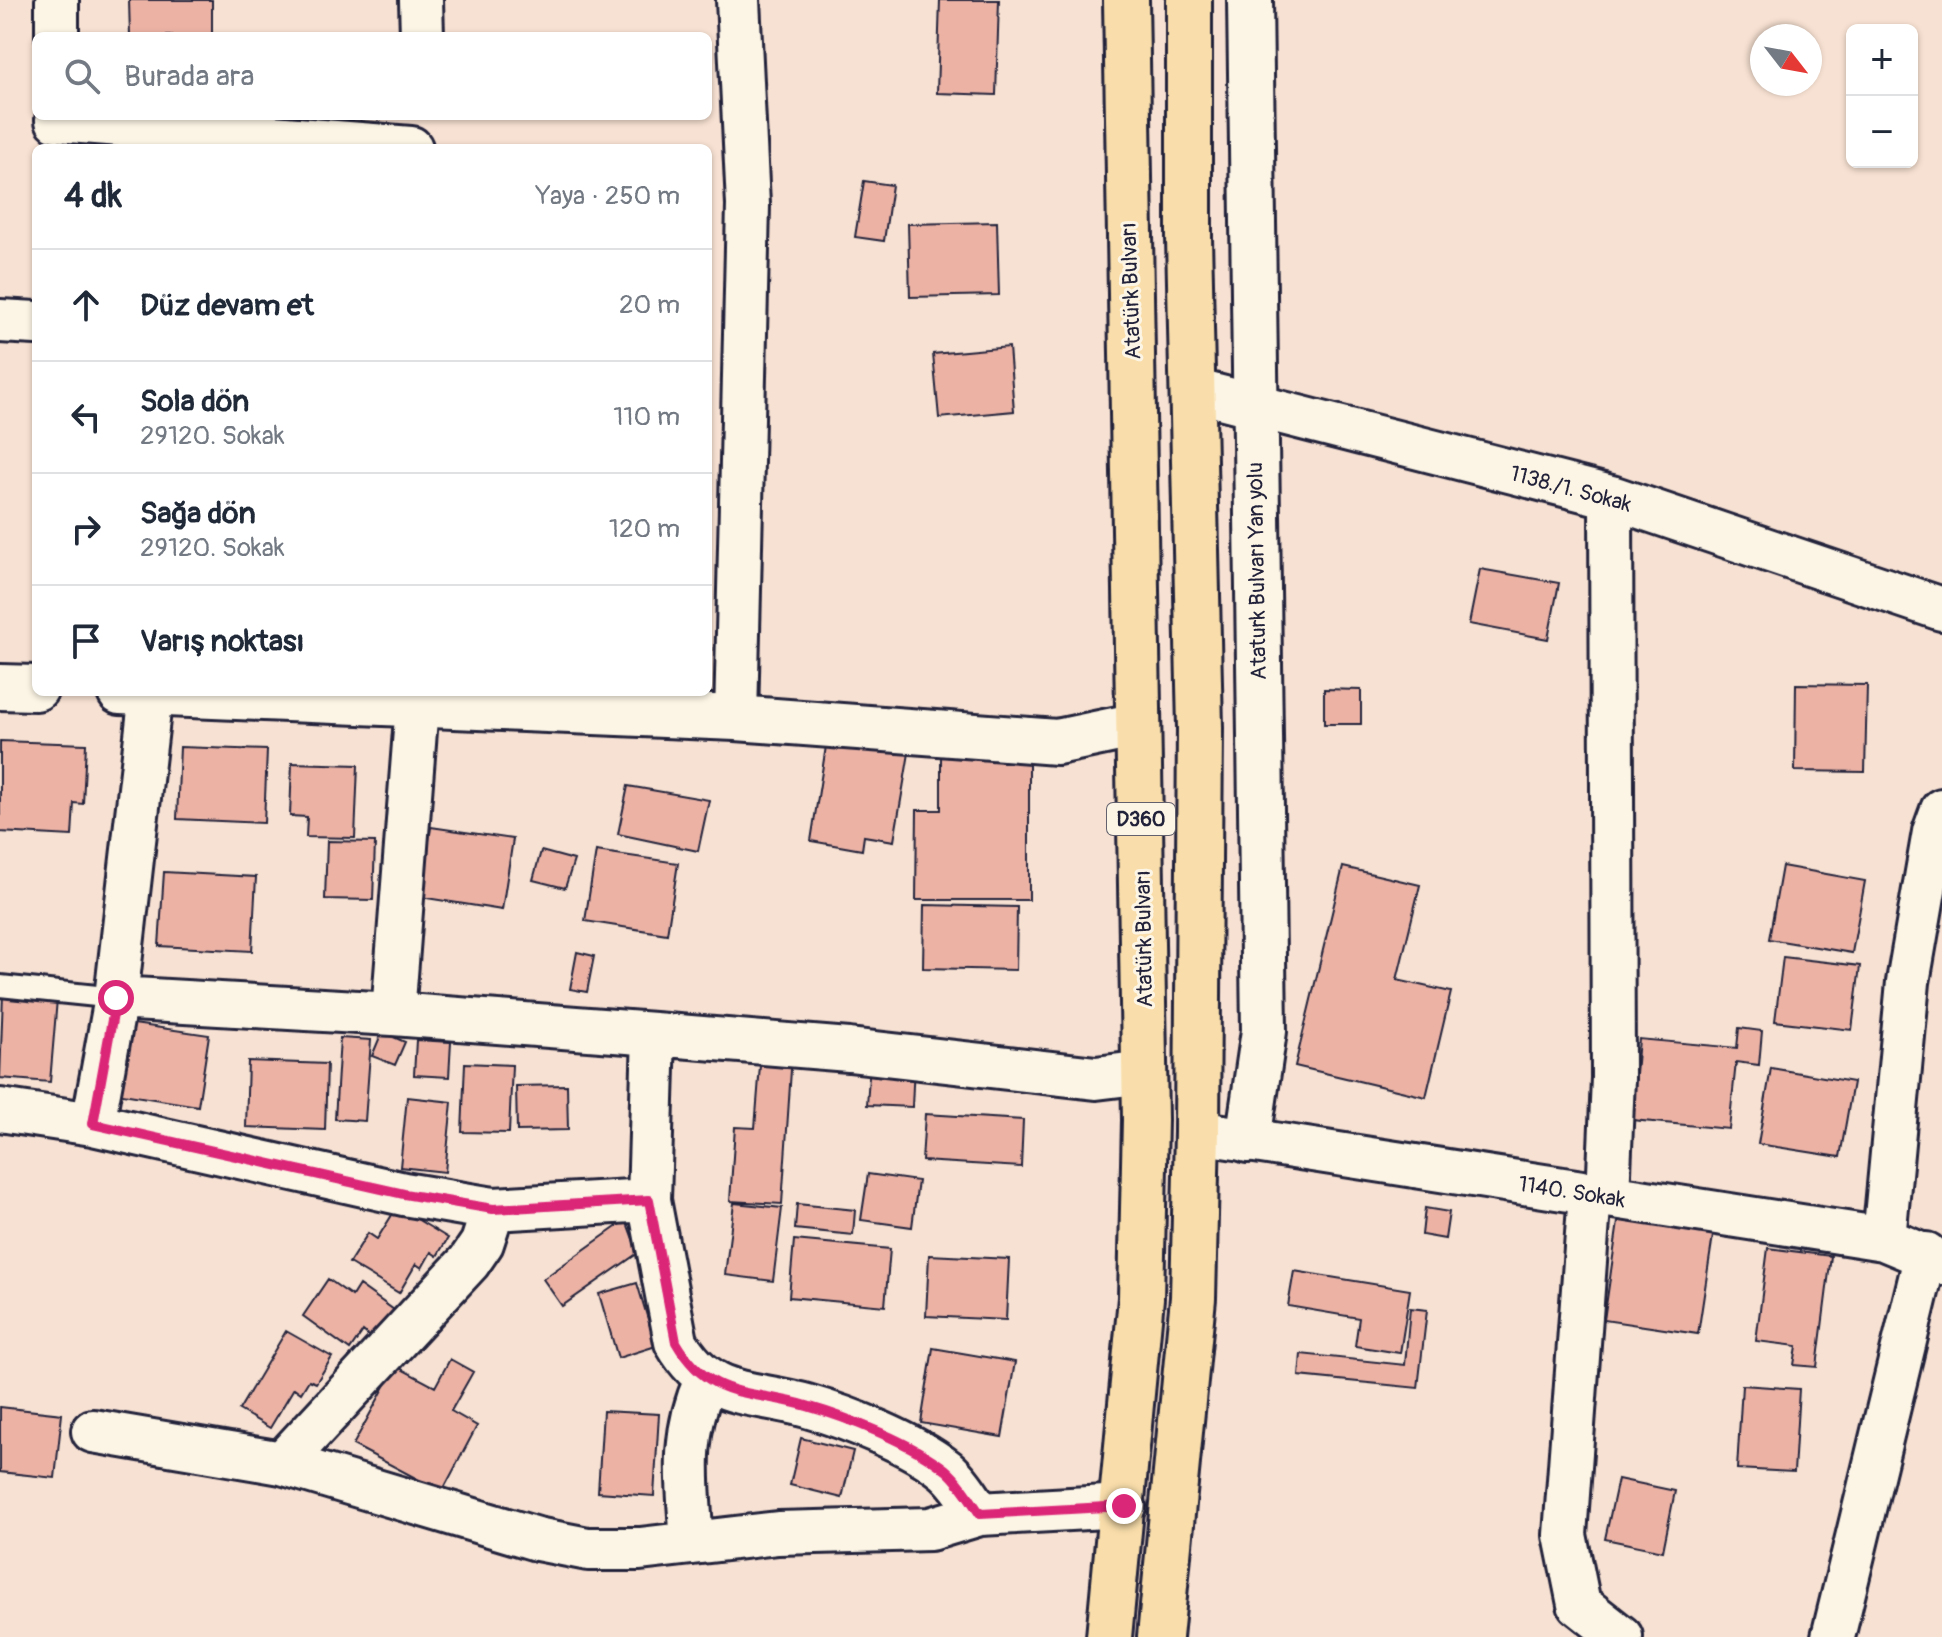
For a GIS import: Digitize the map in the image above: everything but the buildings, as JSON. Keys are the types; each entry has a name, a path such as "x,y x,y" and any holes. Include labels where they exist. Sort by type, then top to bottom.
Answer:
{"highway":[{"name":"Atatürk Bulvarı","path":"1109,1637 1124,1506 1141,1298 1145,1072 1126,0"},
{"name":"D360","path":"1160,1637 1193,1298 1197,1132 1200,759 1189,0"}],"street":[{"path":"57,0 57,32"},
{"path":"421,0 422,32"},
{"path":"736,718 748,205 738,0"},
{"name":"Ataturk Bulvarı Yan yolu","path":"1248,1140 1264,1031 1253,404 1250,0"},
{"path":"423,120 423,144"},
{"path":"57,128 340,144"},
{"path":"0,321 32,323"},
{"name":"1138./1. Sokak","path":"1193,390 1611,497 1942,609"},
{"path":"1611,497 1613,1078 1565,1535 1579,1604 1621,1637"},
{"path":"0,687 32,688"},
{"path":"93,1124 116,998 135,696"},
{"path":"305,696 418,698 1057,742 1138,725"},
{"path":"393,1014 418,698"},
{"path":"1884,1239 1908,982 1931,847 1942,810"},
{"path":"116,998 393,1014 654,1034 849,1050 1096,1078 1145,1072"},
{"path":"654,1034 649,1200 676,1342 687,1362 706,1380 728,1389 808,1406 892,1440 947,1471 980,1514"},
{"path":"0,1110 93,1124 404,1194 493,1209 649,1200"},
{"name":"1140. Sokak","path":"1197,1132 1884,1239 1934,1259"},
{"path":"282,1463 469,1262 482,1243 493,1209"},
{"path":"1833,1637 1934,1259"},
{"path":"692,1543 686,1444 692,1411 706,1380"},
{"path":"93,1431 282,1463 537,1539 588,1549 692,1543 778,1533 930,1529 980,1514 1124,1506"}],"lane":[{"path":"0,986 116,998"}],"route":[{"path":"116,998 93,1124 404,1194 493,1209 649,1200 676,1342 687,1362 706,1380 728,1389 808,1406 892,1440 947,1471 980,1514 1124,1506"}]}
